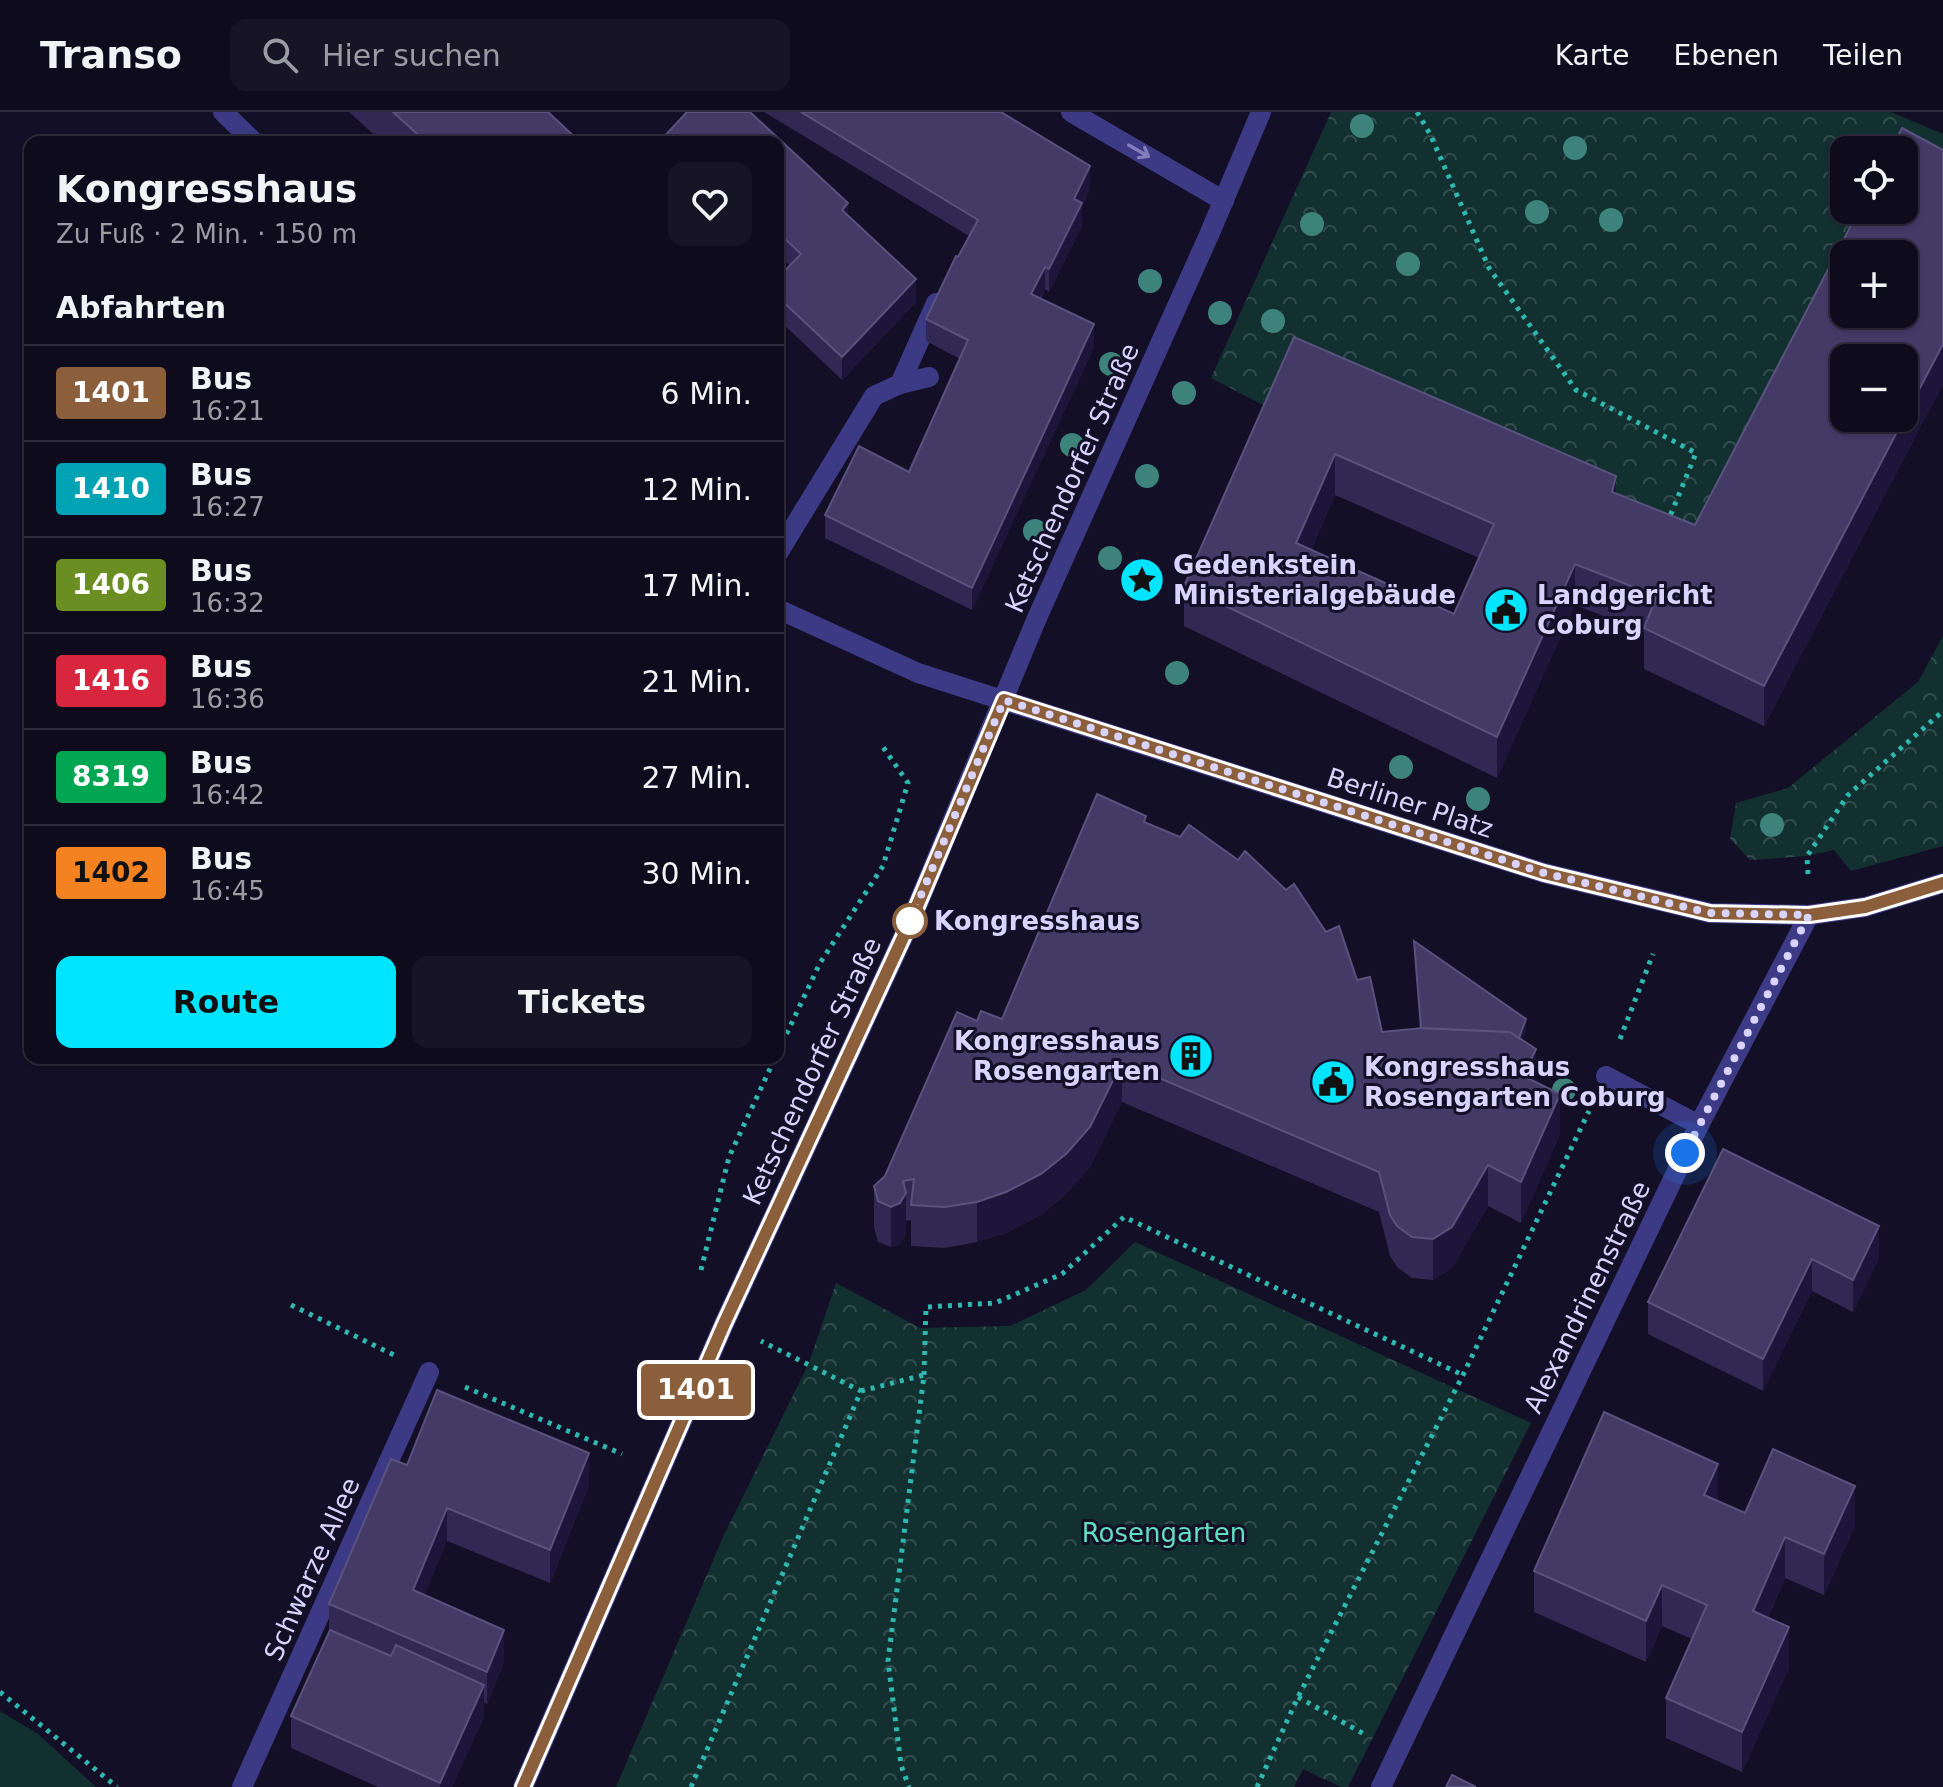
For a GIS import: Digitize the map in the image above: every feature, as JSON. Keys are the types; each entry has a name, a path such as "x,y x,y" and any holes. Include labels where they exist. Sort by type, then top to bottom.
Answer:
{"street":[{"path":"223,112 248,136"},
{"path":"1071,112 1224,201"},
{"name":"Ketschendorfer Straße","path":"523,1787 724,1324 912,918 1037,618 1261,112"},
{"path":"900,384 940,294"},
{"path":"784,543 874,396 900,384 929,377"},
{"name":"Berliner Platz","path":"784,612 918,673 1544,873 1710,913 1809,915"},
{"path":"1809,915 1865,907 1943,883"},
{"name":"Alexandrinenstraße","path":"1381,1787 1699,1125 1809,915"},
{"path":"1606,1076 1699,1125"},
{"name":"Schwarze Allee","path":"242,1787 429,1372"}],"path":[{"path":"1417,112 1430,134 1489,268 1576,390 1696,453 1667,523"},
{"path":"1809,915 1807,856 1848,795 1943,711"},
{"path":"784,1039 820,963 883,866 908,783 883,747"},
{"path":"1257,1787 1298,1697 1463,1375 1606,1076 1653,954"},
{"path":"698,1283 729,1157 772,1064"},
{"path":"909,1787 901,1765 888,1661 924,1375 926,1307 995,1303 1062,1274 1124,1217 1463,1375"},
{"path":"724,1324 861,1391 924,1375"},
{"path":"691,1787 861,1391"},
{"path":"0,1692 117,1787"},
{"path":"1298,1697 1398,1753"}],"green space":[{"path":"1331,112 1891,112 1943,134 1943,191 1918,165 1918,136 1830,136 1830,224 1869,224 1855,240 1830,240 1830,283 1695,566 1278,413 1211,378"},
{"path":"1943,636 1943,846 1851,871 1834,850 1807,856 1750,860 1730,839 1736,803 1788,788 1918,682"},
{"name":"Rosengarten","path":"1135,1242 1531,1423 1348,1787 1341,1787 1303,1769 1294,1787 616,1787 723,1537 809,1363 836,1283 920,1328 1010,1326 1086,1290"},
{"path":"0,1711 38,1734 96,1787 0,1787"}],"building":[{"path":"393,112 548,112 574,136 419,136"},
{"path":"687,112 750,112 776,136 665,136"},
{"path":"801,112 1001,112 1090,166 1074,199 1082,203 1049,269 1045,267 1031,294 1094,324 972,588 825,515 859,446 909,472 968,340 926,319 956,256 978,220"},
{"path":"1902,128 1917,136 1898,136"},
{"path":"1918,137 1943,150 1943,344 1918,392 1918,344 1830,344 1830,432 1897,432 1764,686 1644,628 1657,596 1575,564 1497,737 1184,586 1294,337 1616,476 1612,492 1695,525 1830,266 1830,328 1918,328 1918,240 1843,240 1852,224 1918,224","holes":["1335,454 1494,524 1454,614 1296,543"]},
{"path":"784,144 848,203 842,210 916,279 842,357 784,303 784,272 801,254 784,238"},
{"name":"Kongresshaus Rosengarten","path":"1097,794 1146,816 1144,822 1180,837 1189,825 1238,860 1245,851 1286,890 1294,884 1326,932 1339,926 1357,980 1370,977 1382,1032 1423,1028 1510,1032 1536,1049 1523,1076 1560,1094 1521,1182 1488,1165 1452,1227 1433,1239 1412,1237 1397,1226 1390,1215 1379,1172 1122,1062 1090,1127 1066,1154 1041,1174 1006,1192 977,1202 945,1207 911,1205 914,1179 903,1181 906,1193 900,1203 891,1207 878,1201 874,1186 885,1176 957,1012 977,1021 981,1011 1002,1019"},
{"path":"1414,941 1526,1019 1519,1038 1510,1032 1421,1028"},
{"path":"1723,1149 1879,1226 1853,1280 1812,1259 1763,1359 1648,1302"},
{"path":"437,1390 589,1453 550,1550 447,1508 413,1590 504,1630 487,1672 329,1604 391,1459 407,1465"},
{"path":"1604,1412 1718,1464 1704,1495 1745,1513 1773,1449 1855,1486 1824,1554 1785,1537 1753,1611 1789,1627 1742,1732 1666,1698 1707,1605 1662,1585 1646,1621 1534,1571"},
{"path":"330,1630 391,1656 396,1645 484,1685 440,1783 291,1716"},
{"path":"1452,1775 1476,1787 1446,1787"}],"bus line":[{"name":"1401","path":"523,1787 724,1324 912,918 1004,700 1544,873 1710,913 1809,915 1865,907 1943,883"}],"place":[{"name":"Gedenkstein Ministerialgebäude","path":"1142,580"},
{"name":"Landgericht Coburg","path":"1506,610"},
{"name":"Kongresshaus","path":"910,921"},
{"name":"Kongresshaus Rosengarten","path":"1191,1056"},
{"name":"Kongresshaus Rosengarten Coburg","path":"1333,1082"}],"route":[{"path":"910,921 1004,700 1544,873 1710,913 1809,915 1685,1153"}]}
